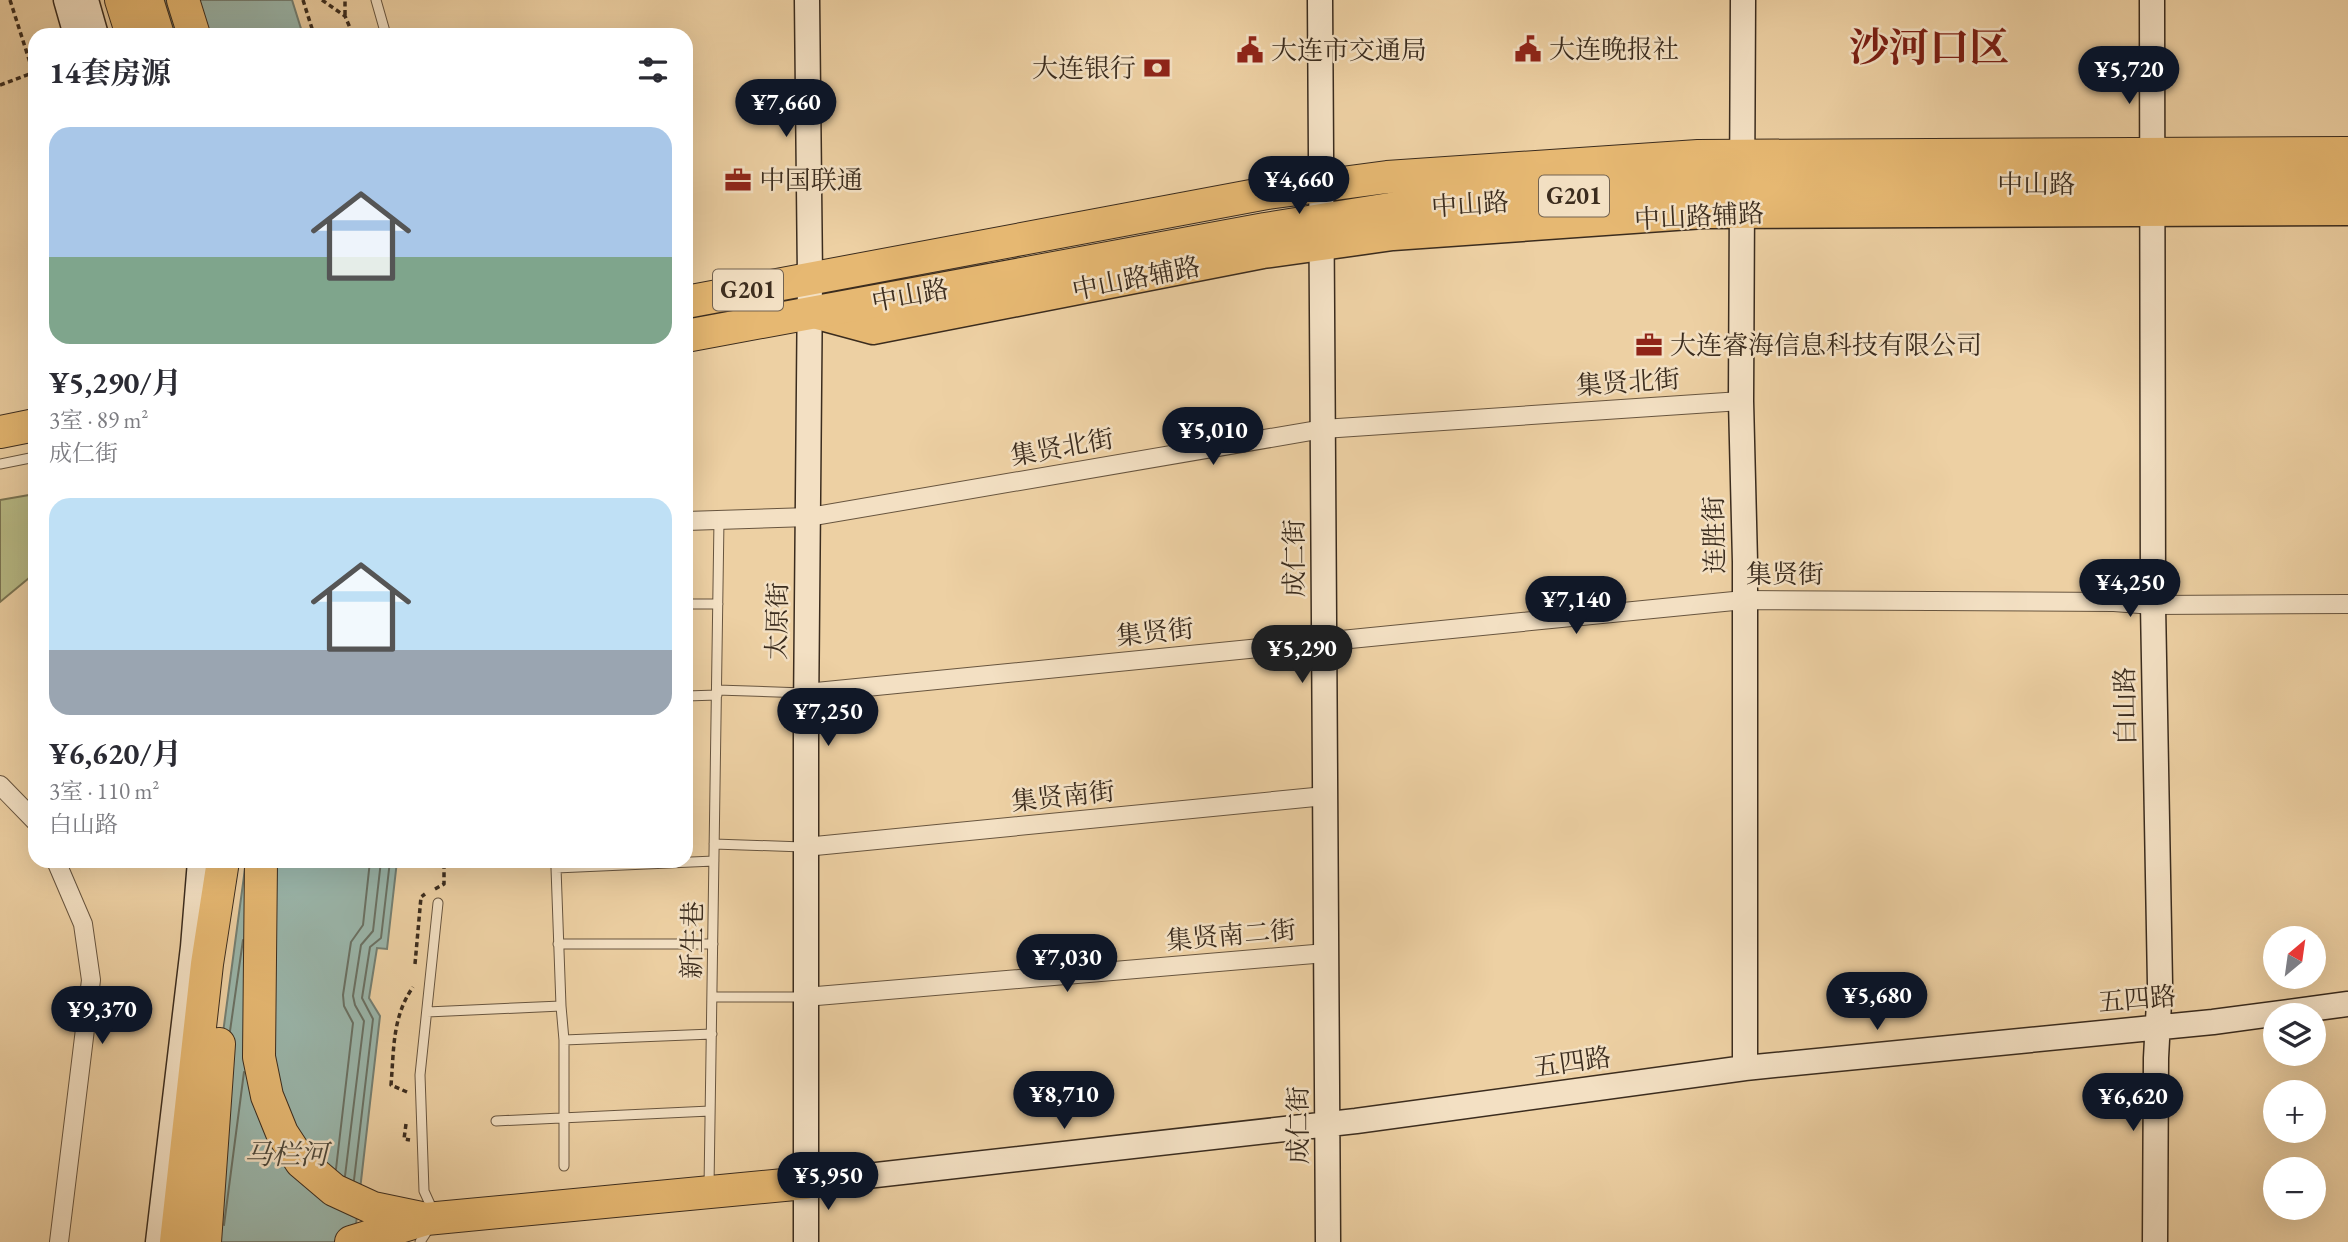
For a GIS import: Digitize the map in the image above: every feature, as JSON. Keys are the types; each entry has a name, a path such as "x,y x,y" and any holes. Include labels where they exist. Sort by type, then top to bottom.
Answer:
{"highway":[{"path":"121,0 130,28"},
{"path":"147,0 156,28"},
{"path":"183,0 192,28"},
{"name":"中山路","path":"693,301 1267,193 1387,177 1742,155 2152,183 2348,153"},
{"name":"中山路","path":"693,335 810,313 1322,233 1390,209 1742,200 2152,183 2348,183"},
{"path":"0,432 28,426"},
{"path":"176,1242 207,964 222,868"},
{"path":"205,1242 231,868"},
{"path":"261,868 259,1057 267,1096 282,1133 301,1162 334,1190 373,1208 427,1226"},
{"path":"351,1242 427,1226 805,1183"}],"main road":[{"path":"66,0 74,28"},
{"path":"86,0 94,28"},
{"name":"太原街","path":"806,1242 805,847 810,313 807,0"},
{"name":"成仁街","path":"1320,0 1328,1242"},
{"name":"连胜街","path":"1743,0 1741,401 1745,1068"},
{"name":"白山路","path":"2152,0 2153,605 2159,970 2155,1242"},
{"path":"2152,183 2348,211"},
{"path":"158,1242 199,868"},
{"name":"五四路","path":"805,1183 1328,1124 1745,1068 2213,1022 2348,1004"}],"street":[{"name":"集贤北街","path":"693,521 809,517 1323,429 1741,401"},
{"name":"集贤街","path":"806,693 1744,600 2101,602 2153,605 2348,604"},
{"path":"0,785 28,814"},
{"name":"集贤南街","path":"805,847 1325,796"},
{"path":"59,868 83,924 91,980 59,1242"},
{"name":"集贤南二街","path":"805,997 1326,953"}],"lane":[{"path":"376,0 384,28"},
{"path":"0,464 28,458"},
{"name":"新生巷","path":"709,1192 719,520"},
{"path":"693,604 718,604"},
{"path":"693,695 717,692 806,693"},
{"path":"714,844 805,847"},
{"path":"693,862 714,861"},
{"path":"556,868 564,1040 564,1166"},
{"path":"427,1226 420,1075 438,903"},
{"path":"558,944 713,944"},
{"path":"712,997 805,997"},
{"path":"427,1012 561,1006"},
{"path":"564,1040 712,1034"},
{"path":"496,1121 710,1111"}],"path":[{"path":"10,0 28,54"},
{"path":"303,0 312,28"},
{"path":"322,0 345,16"},
{"path":"345,0 345,16 350,28"},
{"path":"0,85 28,74"},
{"path":"409,1093 391,1085 397,1015 413,987"}],"green space":[{"path":"28,495 28,579 0,602 0,500"}],"water":[{"path":"165,0 292,0 301,28 173,28"},
{"name":"马栏河","path":"245,868 396,868 387,949 377,948 369,998 380,1016 354,1242 195,1242"}],"place":[{"name":"大连晚报社","path":"1528,49"},
{"name":"大连市交通局","path":"1250,50"},
{"name":"大连银行","path":"1157,68"},
{"name":"中国联通","path":"738,180"},
{"name":"大连睿海信息科技有限公司","path":"1649,345"}],"district":[{"name":"沙河口区","path":"1929,47"}]}
